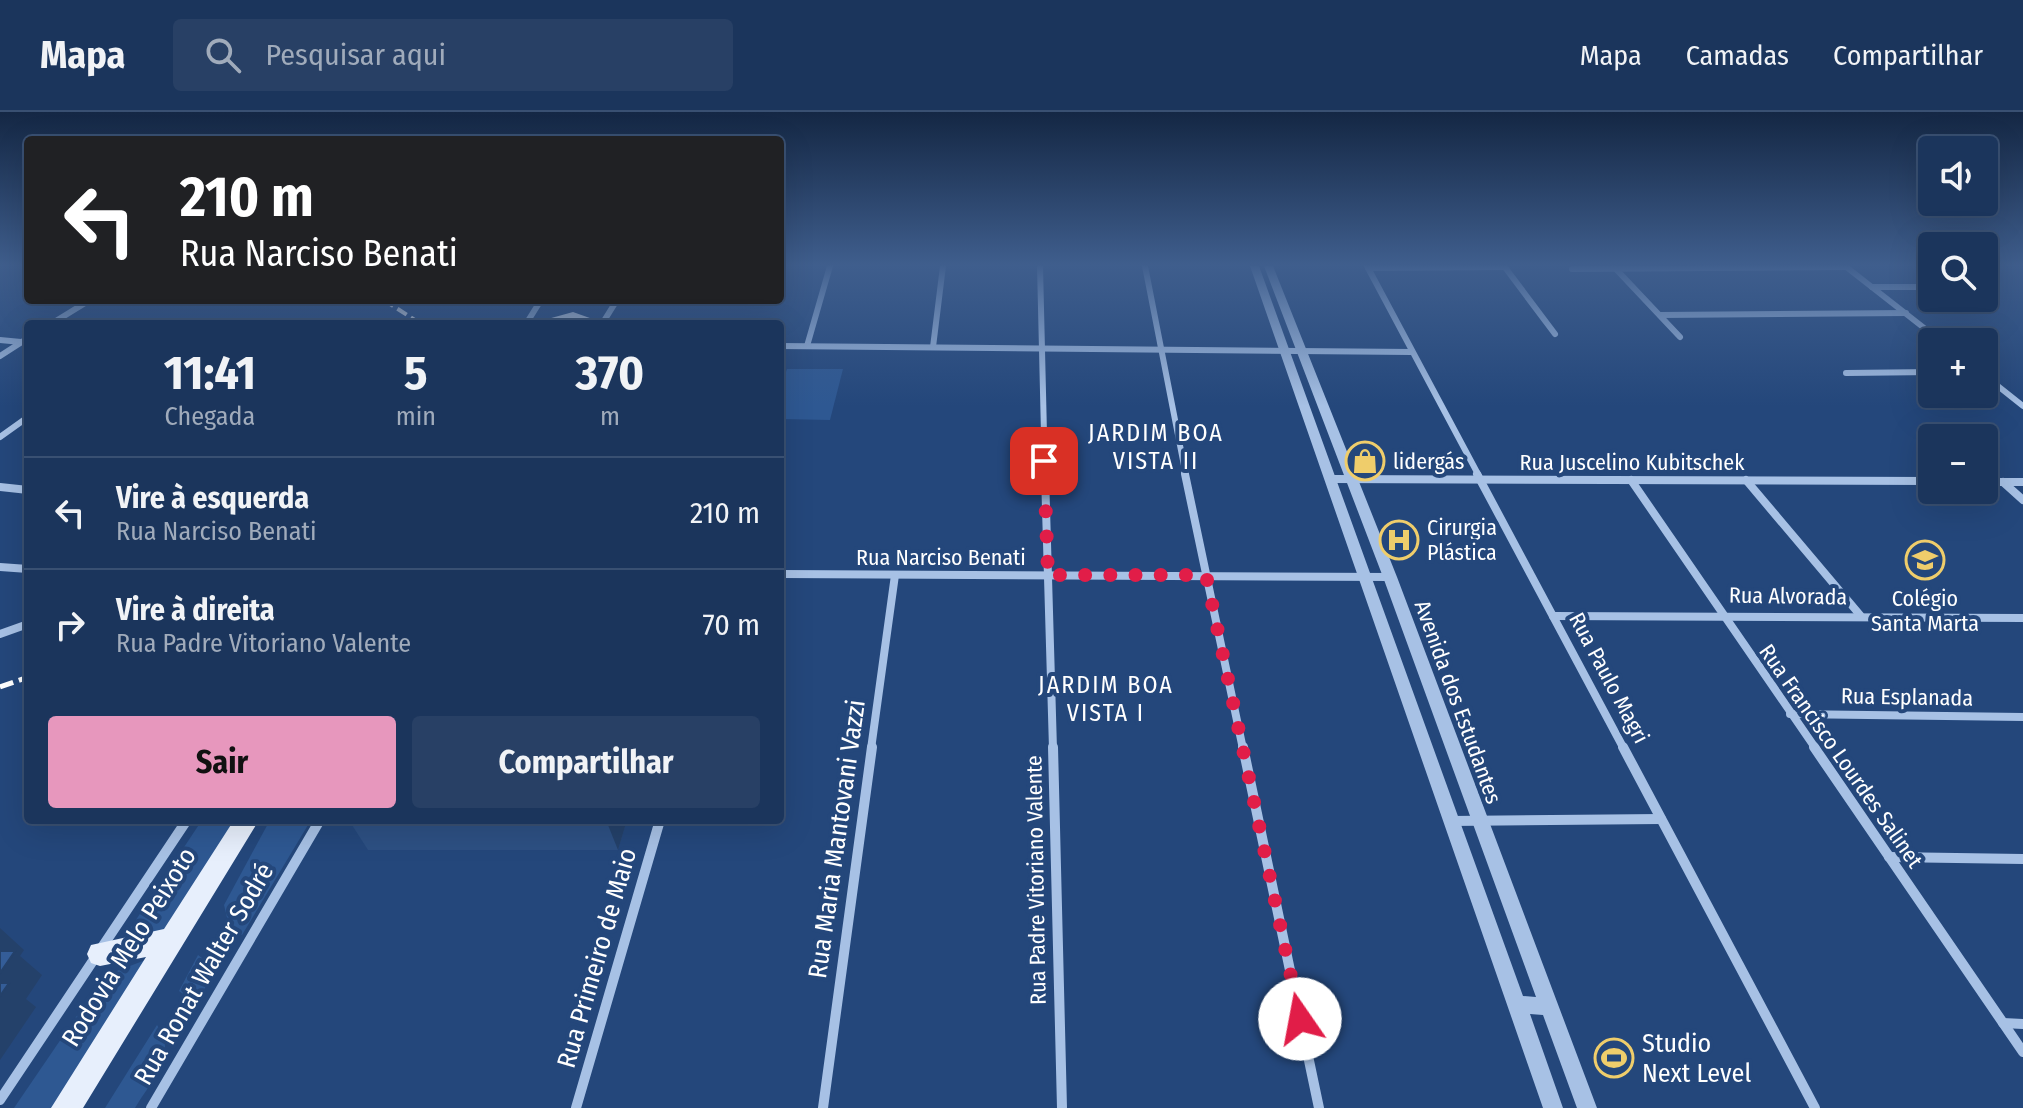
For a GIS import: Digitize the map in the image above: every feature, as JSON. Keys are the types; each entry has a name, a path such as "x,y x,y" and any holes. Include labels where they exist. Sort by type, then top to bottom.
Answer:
{"main road":[{"path":"556,320 573,316 587,320"},
{"name":"Rodovia Melo Peixoto","path":"66,1108 244,824"},
{"path":"100,954 170,940"}],"street":[{"path":"807,346 817,312"},
{"path":"933,347 937,312"},
{"name":"Rua Padre Vitoriano Valente","path":"1040,312 1062,1108"},
{"path":"1153,312 1319,1108"},
{"name":"Avenida dos Estudantes","path":"1275,312 1351,479 1390,577 1587,1108"},
{"name":"Avenida dos Estudantes","path":"1282,312 1332,479 1553,1108"},
{"name":"Rua Paulo Magri","path":"1391,312 1815,1108"},
{"path":"1539,312 1555,334"},
{"path":"1658,312 1680,337"},
{"path":"1660,315 1906,313 1925,328"},
{"path":"0,340 24,340"},
{"path":"0,356 24,341"},
{"path":"784,346 1412,352"},
{"path":"1846,373 1918,372"},
{"path":"1998,386 2023,406"},
{"path":"0,437 24,421"},
{"name":"Rua Juscelino Kubitschek","path":"1332,479 1918,481"},
{"name":"Rua Francisco Lourdes Salinet","path":"1631,480 2023,1052"},
{"path":"1746,480 1860,615"},
{"path":"1998,482 2023,482"},
{"path":"2003,482 2023,500"},
{"path":"0,487 24,490"},
{"path":"0,567 24,569"},
{"name":"Rua Narciso Benati","path":"784,574 1390,577"},
{"name":"Rua Maria Mantovani Vazzi","path":"823,1108 895,575"},
{"name":"Rua Alvorada","path":"1553,616 1721,614 2023,618"},
{"path":"0,634 24,625"},
{"name":"Rua Esplanada","path":"1790,714 2023,717"},
{"path":"1451,821 1661,819"},
{"path":"0,1100 184,824"},
{"name":"Rua Ronat Walter Sodré","path":"151,1108 318,824"},
{"name":"Rua Primeiro de Maio","path":"576,1108 659,824"},
{"path":"1889,857 2023,859"},
{"path":"1517,1005 1548,1006"},
{"path":"2003,1023 2023,1024"}],"shaded area":[{"path":"787,369 843,369 830,420 784,419 784,378"},
{"path":"199,824 234,824 167,929 120,944"},
{"path":"268,824 309,824 242,935 230,930 224,905"},
{"path":"198,955 215,968 197,1004 179,991"},
{"path":"148,959 54,1108 14,1108 104,976"},
{"path":"157,1025 165,1046 155,1078 135,1108 105,1108"}],"building":[{"path":"353,824 608,824 608,825"},
{"path":"0,951 15,951 0,973"},
{"path":"0,983 9,983 0,996"}],"railway":[{"path":"403,312 415,320"},
{"path":"0,687 24,678"}],"place":[{"name":"lidergás","path":"1365,461"},
{"name":"Cirurgia Plástica","path":"1399,540"},
{"name":"Colégio Santa Marta","path":"1925,560"},
{"name":"Studio Next Level","path":"1614,1058"}],"district":[{"name":"JARDIM BOA VISTA II","path":"1156,447"},
{"name":"JARDIM BOA VISTA I","path":"1106,699"}],"route":[{"path":"1044,461 1048,575 1206,575 1300,1019"}]}
